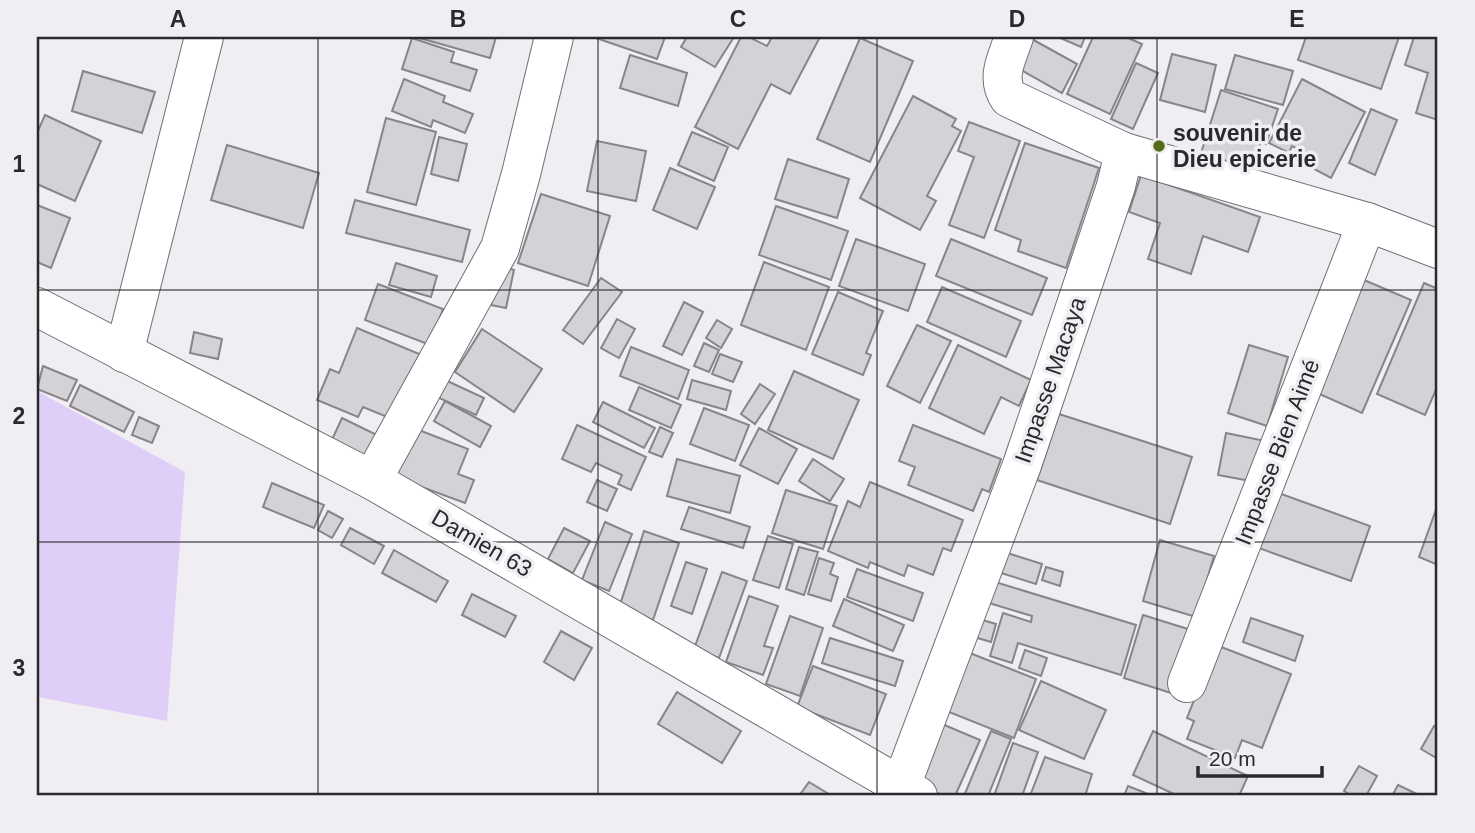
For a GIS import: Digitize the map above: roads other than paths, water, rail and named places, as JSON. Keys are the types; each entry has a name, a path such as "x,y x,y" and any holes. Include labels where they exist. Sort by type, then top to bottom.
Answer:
{"street":[{"path":"124,353 204,37"},
{"path":"372,480 500,248 554,37"},
{"path":"1014,37 1000,78 1002,89 1009,98 1124,152 1367,222 1438,250"},
{"name":"Impasse Macaya","path":"910,791 1116,186 1124,152"},
{"name":"Impasse Bien Aimé","path":"1188,683 1367,222"},
{"name":"Damien 63","path":"37,307 372,480 910,791"}],"place":[{"name":"souvenir de Dieu epicerie","path":"1159,146"}]}
